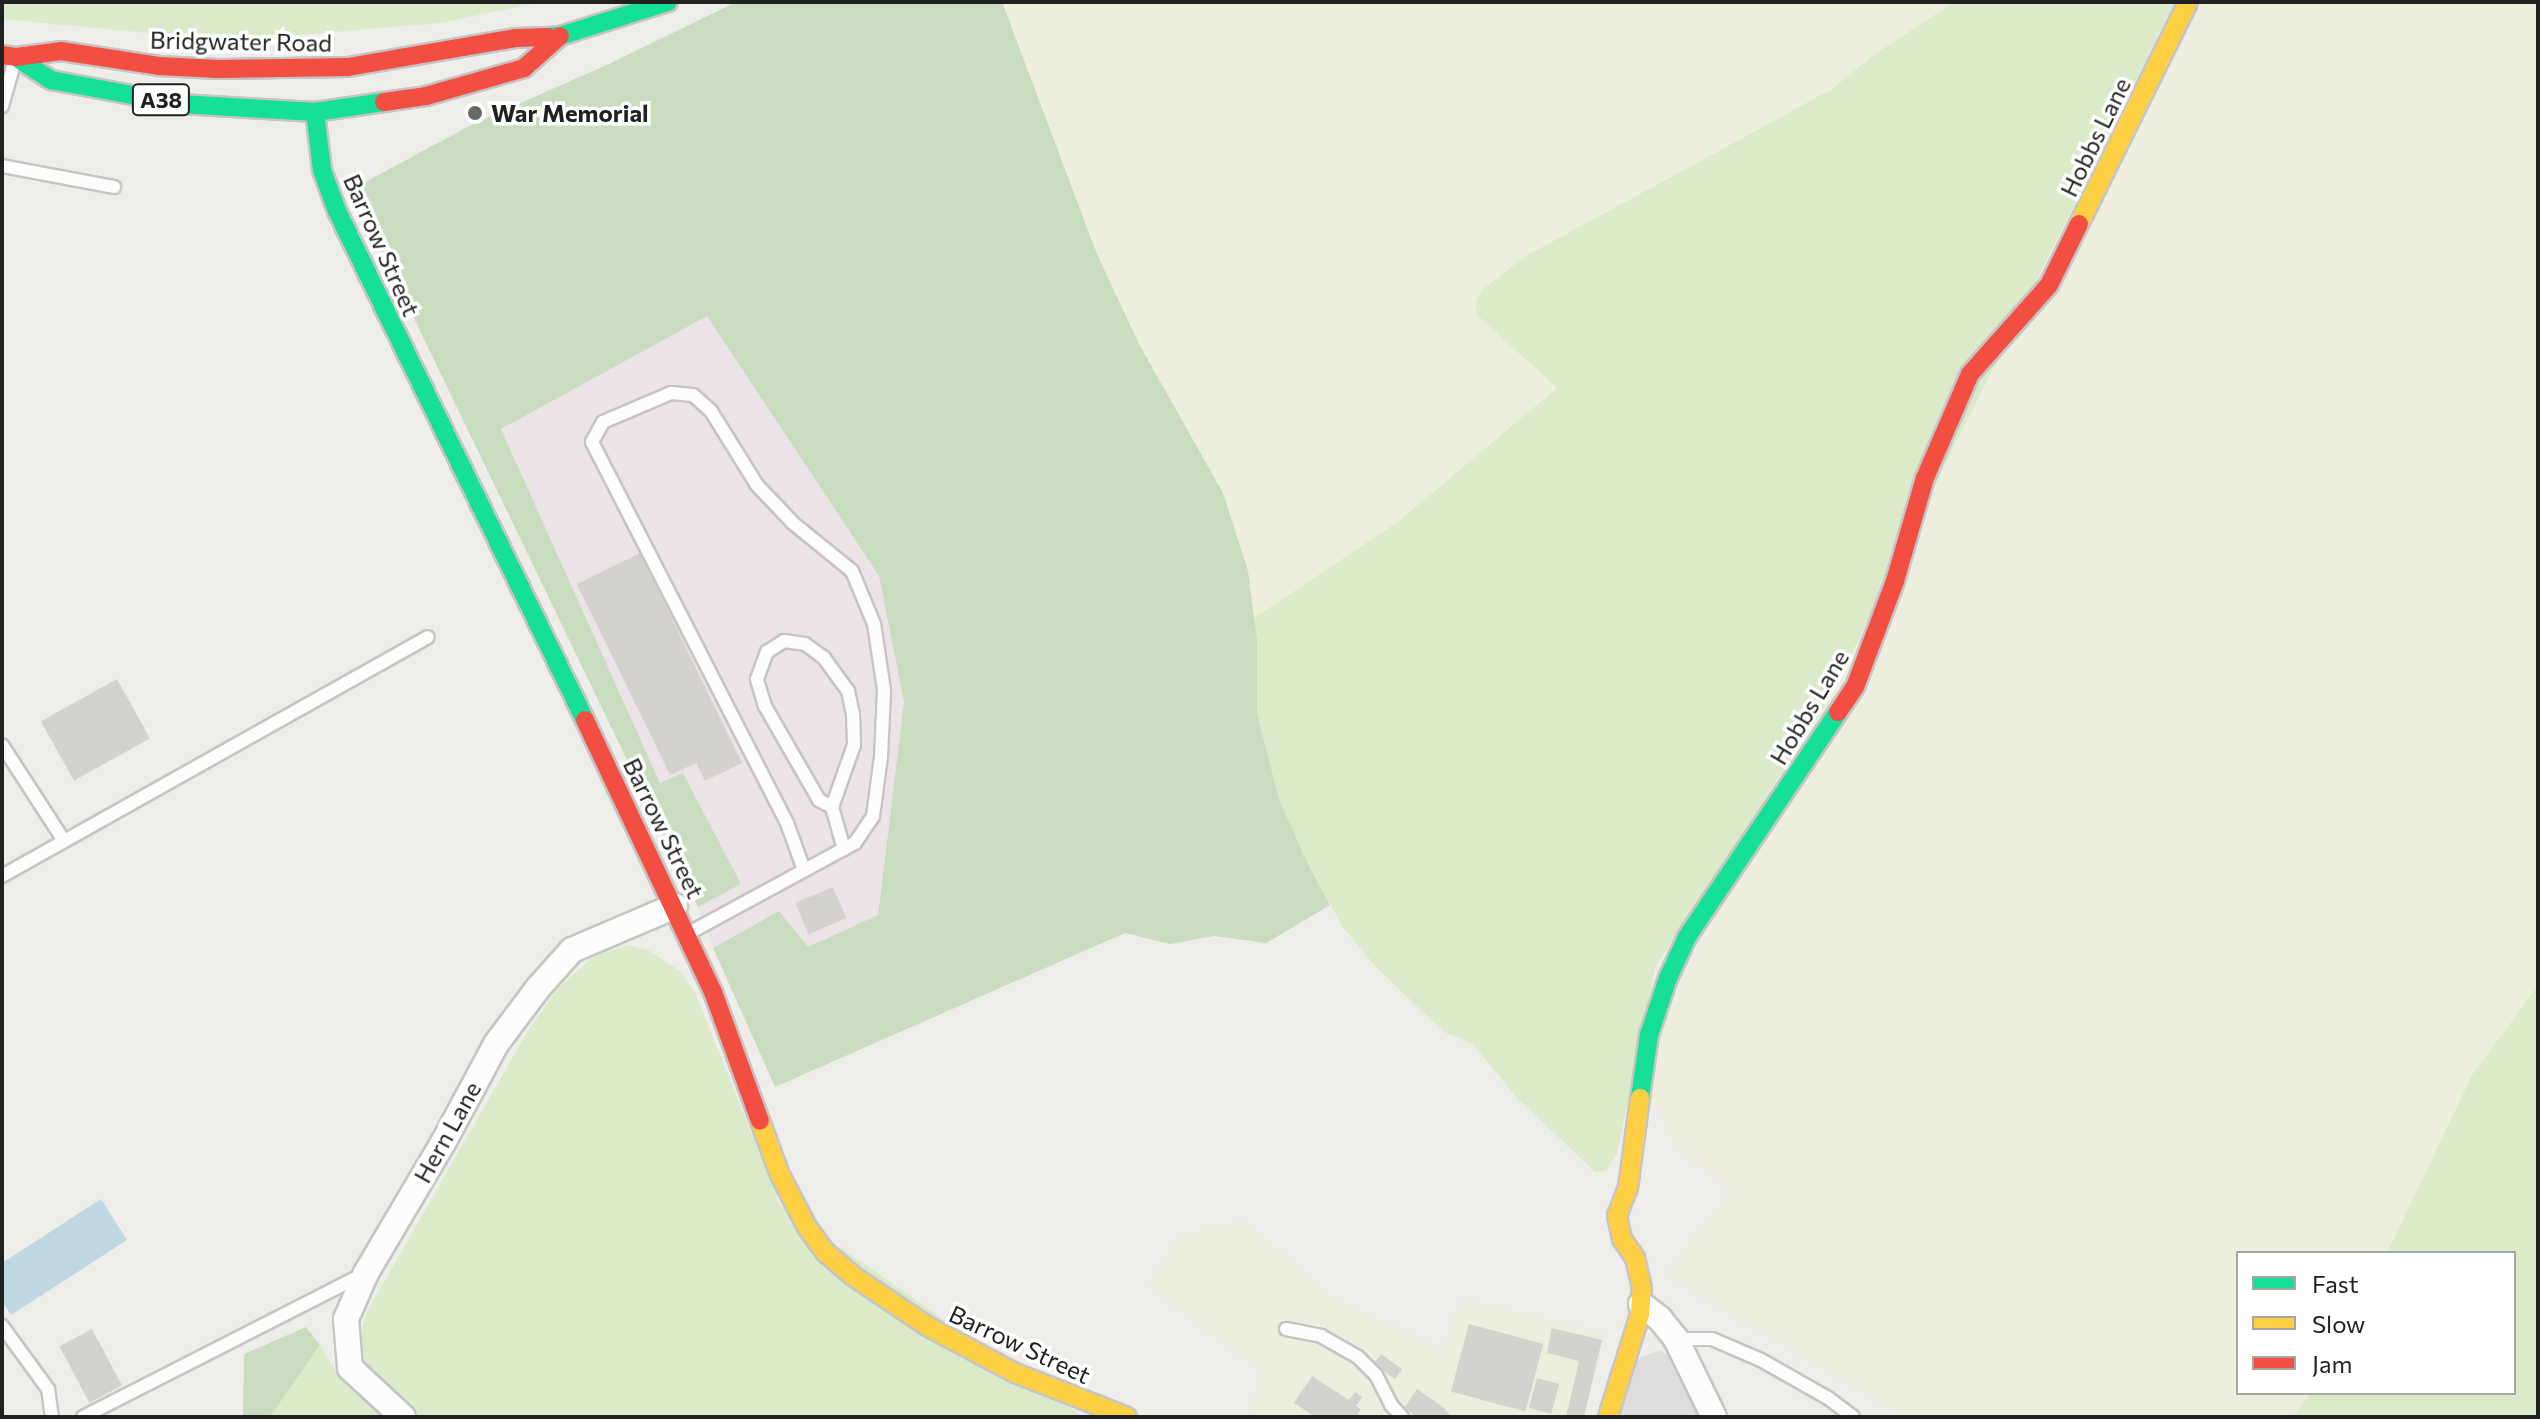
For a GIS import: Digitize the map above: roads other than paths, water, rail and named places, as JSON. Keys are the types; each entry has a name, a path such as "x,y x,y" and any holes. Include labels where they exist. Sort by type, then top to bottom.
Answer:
{"main road":[{"name":"Bridgwater Road","path":"9,56 61,51 159,66 218,69 348,67 516,38 560,36 668,2"},
{"name":"Hobbs Lane","path":"1608,1417 1641,1304 1642,1288 1635,1258 1622,1239 1617,1216 1628,1188 1649,1035 1668,978 1687,937 1855,687 1895,581 1925,478 1970,374 1996,341 2049,285 2188,2"},
{"path":"218,69 254,57 349,53 482,35 516,38"},
{"name":"Bridgwater Road","path":"9,56 51,80 180,104 315,112 426,96 524,68 560,36"},
{"path":"218,69 262,82 317,89 348,67"},
{"name":"Barrow Street","path":"317,89 315,112 322,170 337,211 675,906 713,992 780,1175 807,1227 826,1253 890,1303 965,1348 1045,1386 1127,1417"}],"street":[{"name":"Hern Lane","path":"403,1417 350,1368 346,1319 366,1273 443,1143 496,1044 538,988 572,950 675,906"},
{"path":"1641,1304 1660,1319 1676,1339 1714,1417"}],"lane":[{"path":"2,106 9,56"},
{"path":"2,166 114,187"},
{"path":"687,934 855,843 873,816 881,757 884,690 874,624 852,571 793,523 757,485 711,411 693,395 671,393 603,422 592,442 787,823 804,870"},
{"path":"2,876 428,637"},
{"path":"832,807 819,800 765,706 757,679 767,652 784,641 805,644 815,651 848,691 853,714 854,745 832,807 844,849"},
{"path":"2,745 64,841"},
{"path":"83,1417 366,1273"},
{"path":"2,1326 48,1389 52,1417"},
{"path":"1286,1329 1321,1336 1358,1357 1376,1375 1391,1405 1402,1417"},
{"path":"1676,1339 1712,1339 1761,1360 1828,1398 1853,1417"}],"water":[{"path":"101,1199 127,1240 11,1315 2,1301 2,1263"}],"place":[{"name":"War Memorial","path":"475,113"}]}
